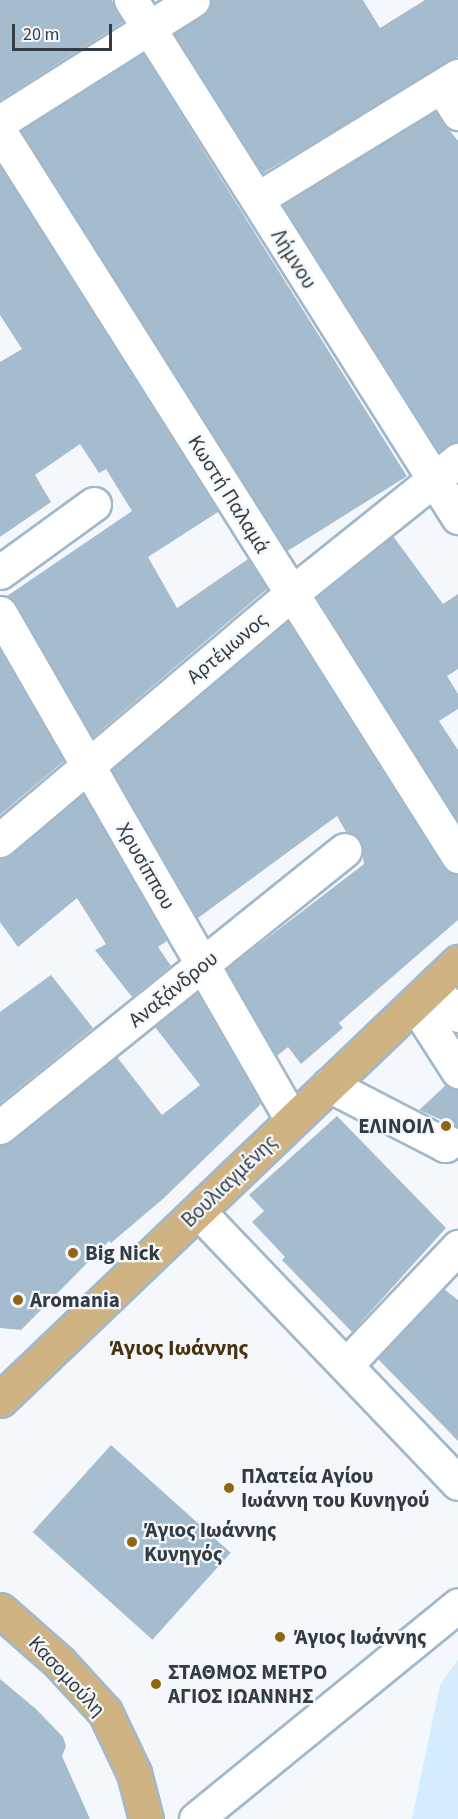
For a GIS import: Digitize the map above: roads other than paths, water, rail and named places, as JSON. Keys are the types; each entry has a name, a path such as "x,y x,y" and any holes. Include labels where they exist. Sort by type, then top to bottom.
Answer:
{"main road":[{"name":"Βουλιαγμένης","path":"0,1400 458,962"},
{"name":"Κασομούλη","path":"0,1610 59,1662 105,1712 134,1773 146,1819"}],"street":[{"name":"Λήμνου","path":"131,0 257,199 446,469 458,517"},
{"path":"0,122 193,0"},
{"path":"257,199 452,92"},
{"name":"Κωστή Παλαμά","path":"0,132 458,855"},
{"name":"Αρτέμωνος","path":"0,840 292,593 446,469"},
{"path":"0,572 94,504"},
{"name":"Χρυσίππου","path":"0,613 292,1119"},
{"name":"Αναξάνδρου","path":"0,1127 345,850"},
{"path":"424,996 458,1015"},
{"path":"424,996 458,1071"},
{"path":"329,1085 445,1144 448,1142"},
{"path":"198,1211 458,1484"},
{"path":"346,1365 453,1262"},
{"path":"196,1819 458,1605"}],"place":[{"name":"ΕΛΙΝΟΙΛ","path":"446,1126"},
{"name":"Big Nick","path":"73,1253"},
{"name":"Aromania","path":"18,1300"},
{"name":"Πλατεία Αγίου Ιωάννη του Κυνηγού","path":"229,1488"},
{"name":"Άγιος Ιωάννης Κυνηγός","path":"132,1542"},
{"name":"Άγιος Ιωάννης","path":"280,1637"},
{"name":"ΣΤΑΘΜΟΣ ΜΕΤΡΟ ΑΓΙΟΣ ΙΩΑΝΝΗΣ","path":"156,1684"}],"district":[{"name":"Άγιος Ιωάννης","path":"179,1349"}]}
